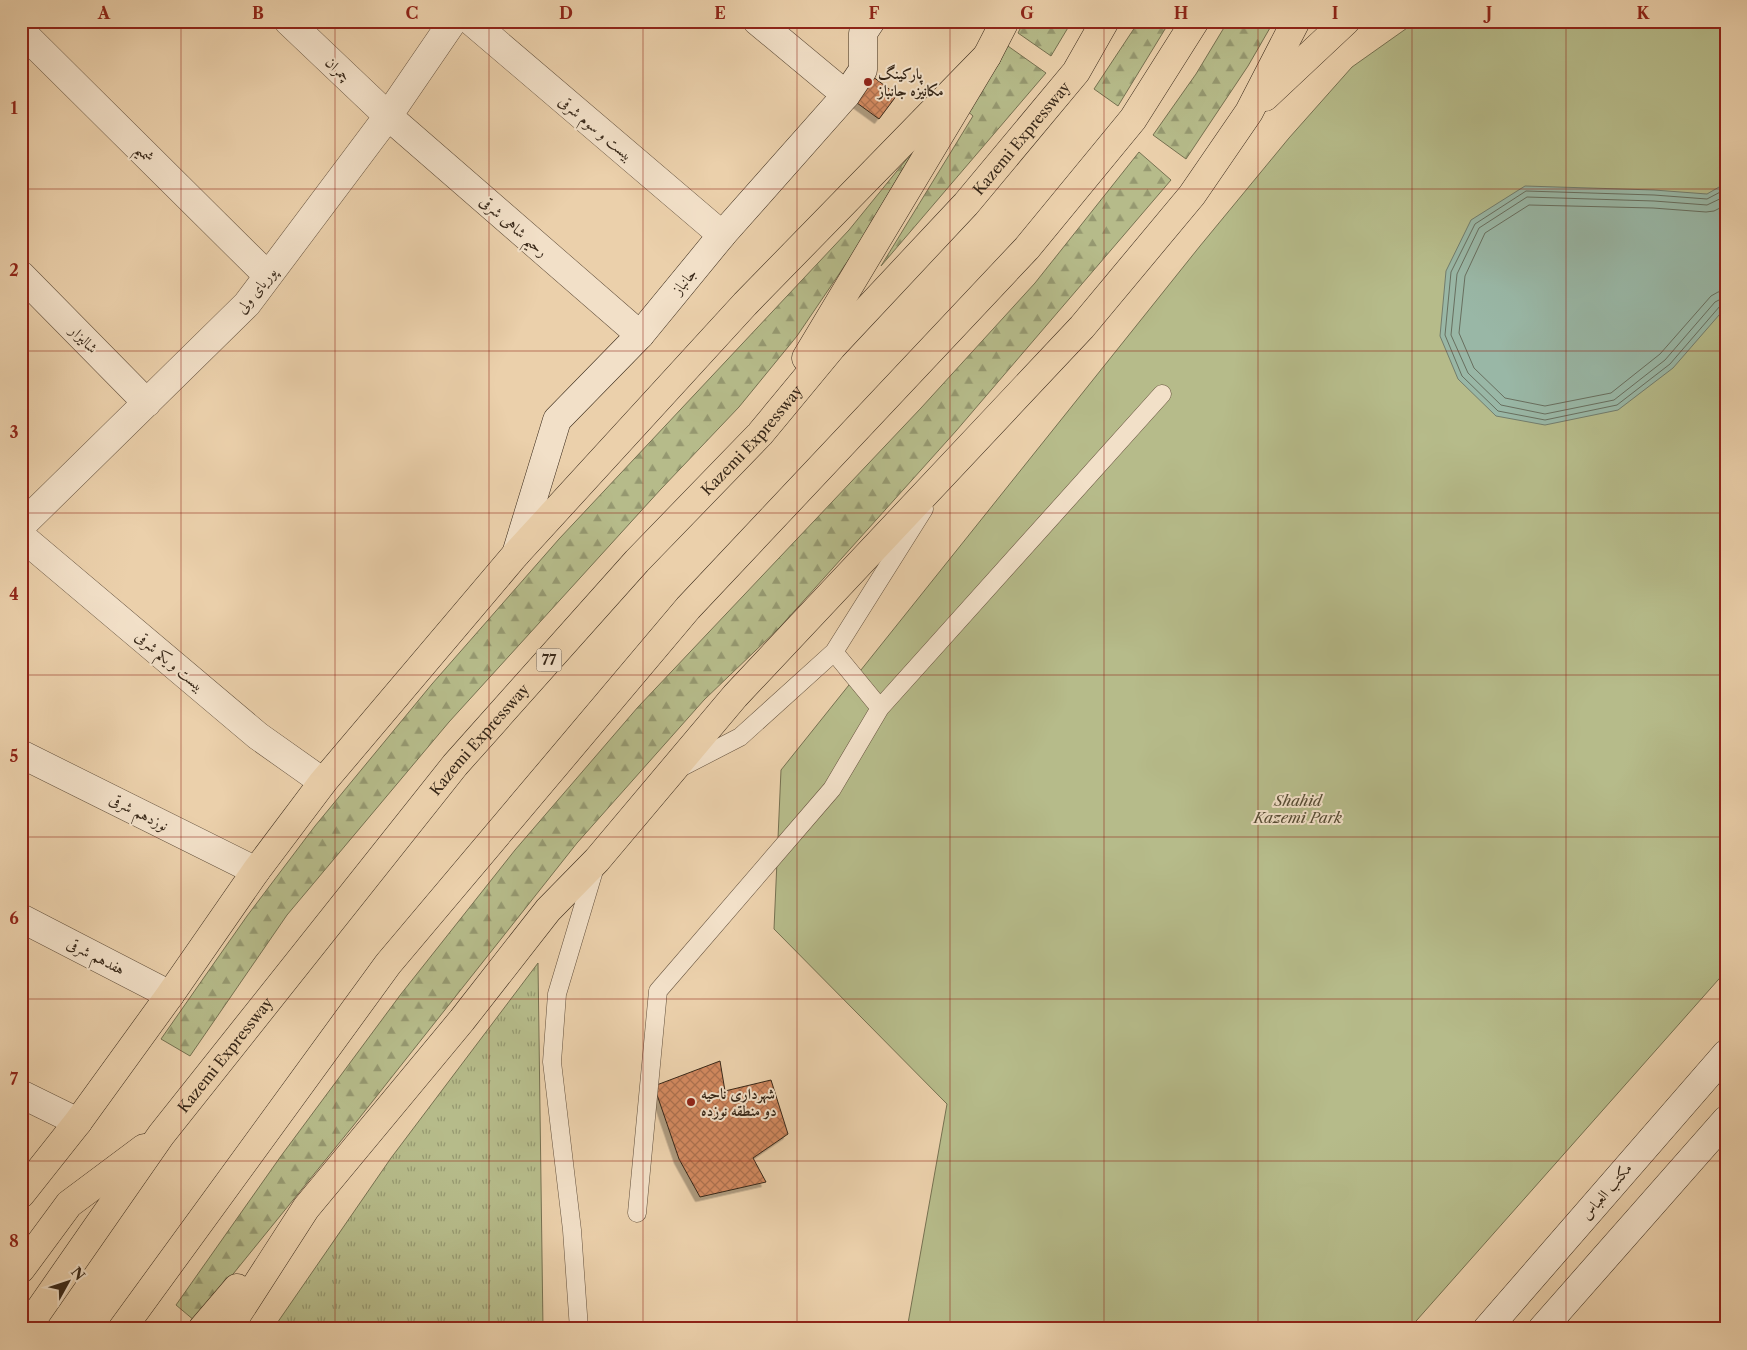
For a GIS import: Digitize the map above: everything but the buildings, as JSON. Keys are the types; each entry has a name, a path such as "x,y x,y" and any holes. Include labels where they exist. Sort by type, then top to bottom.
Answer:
{"highway":[{"path":"760,434 987,56 1005,21"},
{"name":"Kazemi Expressway","path":"26,1329 161,1135 455,765 637,561 760,434 832,348 966,204 1076,72 1105,21"},
{"path":"122,1329 388,964 688,608 1027,248 1132,119 1195,21"},
{"path":"202,1329 306,1208 462,1020 548,910 597,860 735,696 1082,327 1192,195 1249,112 1296,21"},
{"path":"1249,112 1346,21"},
{"path":"21,1194 78,1122 256,871 323,782 516,554 744,304 987,56"},
{"path":"21,1269 69,1204 161,1135"},
{"path":"228,1329 306,1208"}],"street":[{"name":"چمران","path":"288,21 388,116"},
{"name":"پوریای ولی","path":"21,526 247,304 388,116 453,21"},
{"name":"بیست و سوم شرقی","path":"471,21 722,235"},
{"path":"756,21 846,95"},
{"name":"جانباز","path":"516,554 557,420 640,335 722,235 846,95 863,70 863,33 871,21"},
{"name":"شمیم","path":"32,30 268,276"},
{"name":"رحیم شاهی شرقی","path":"388,116 640,335"},
{"name":"شالیزار","path":"21,275 147,403"},
{"name":"بیست و یکم شرقی","path":"21,536 258,736 323,782"},
{"name":"نوزدهم شرقی","path":"21,754 256,871"},
{"name":"هفدهم شرقی","path":"21,918 170,994"},
{"name":"مکتب العباس","path":"1487,1329 1726,1054"},
{"path":"21,1094 78,1122"},
{"path":"1542,1329 1726,1120"}],"lane":[{"path":"637,1213 658,991 832,790 880,708 1162,394"},
{"path":"670,773 740,737 834,652 952,465"},
{"path":"834,652 880,708"},
{"path":"579,1329 572,1230 552,1062 556,994 597,860"}],"green space":[{"path":"1024,21 1072,21 1051,56 1018,33"},
{"path":"1139,21 1170,21 1118,106 1094,89"},
{"path":"1228,21 1274,21 1248,66 1186,159 1153,135 1196,74"},
{"name":"Shahid Kazemi Park","path":"1417,21 1726,21 1726,971 1409,1329 907,1329 947,1104 774,929 781,770 1200,246 1289,138 1352,67"},
{"path":"1005,44 1046,73 881,266 973,116 965,109"},
{"path":"914,150 854,252 797,336 739,407 661,489 449,722 287,915 190,1056 161,1039 247,916 315,826 432,684 559,539 849,230"},
{"path":"1139,152 1171,180 956,431 780,627 704,700 577,843 353,1126 195,1321 176,1305 281,1156 401,994 515,850 638,707 921,408 1035,283"},
{"path":"538,963 543,1329 273,1329 391,1158"}],"water":[{"path":"1726,183 1726,307 1673,368 1618,410 1545,425 1496,416 1458,379 1440,336 1446,271 1471,220 1525,186 1654,190 1707,194"}],"place":[{"name":"پارکینگ مکانیزه جانباز","path":"868,82"},
{"name":"شهرداری ناحیه دو منطقه نوزده","path":"691,1102"}]}
